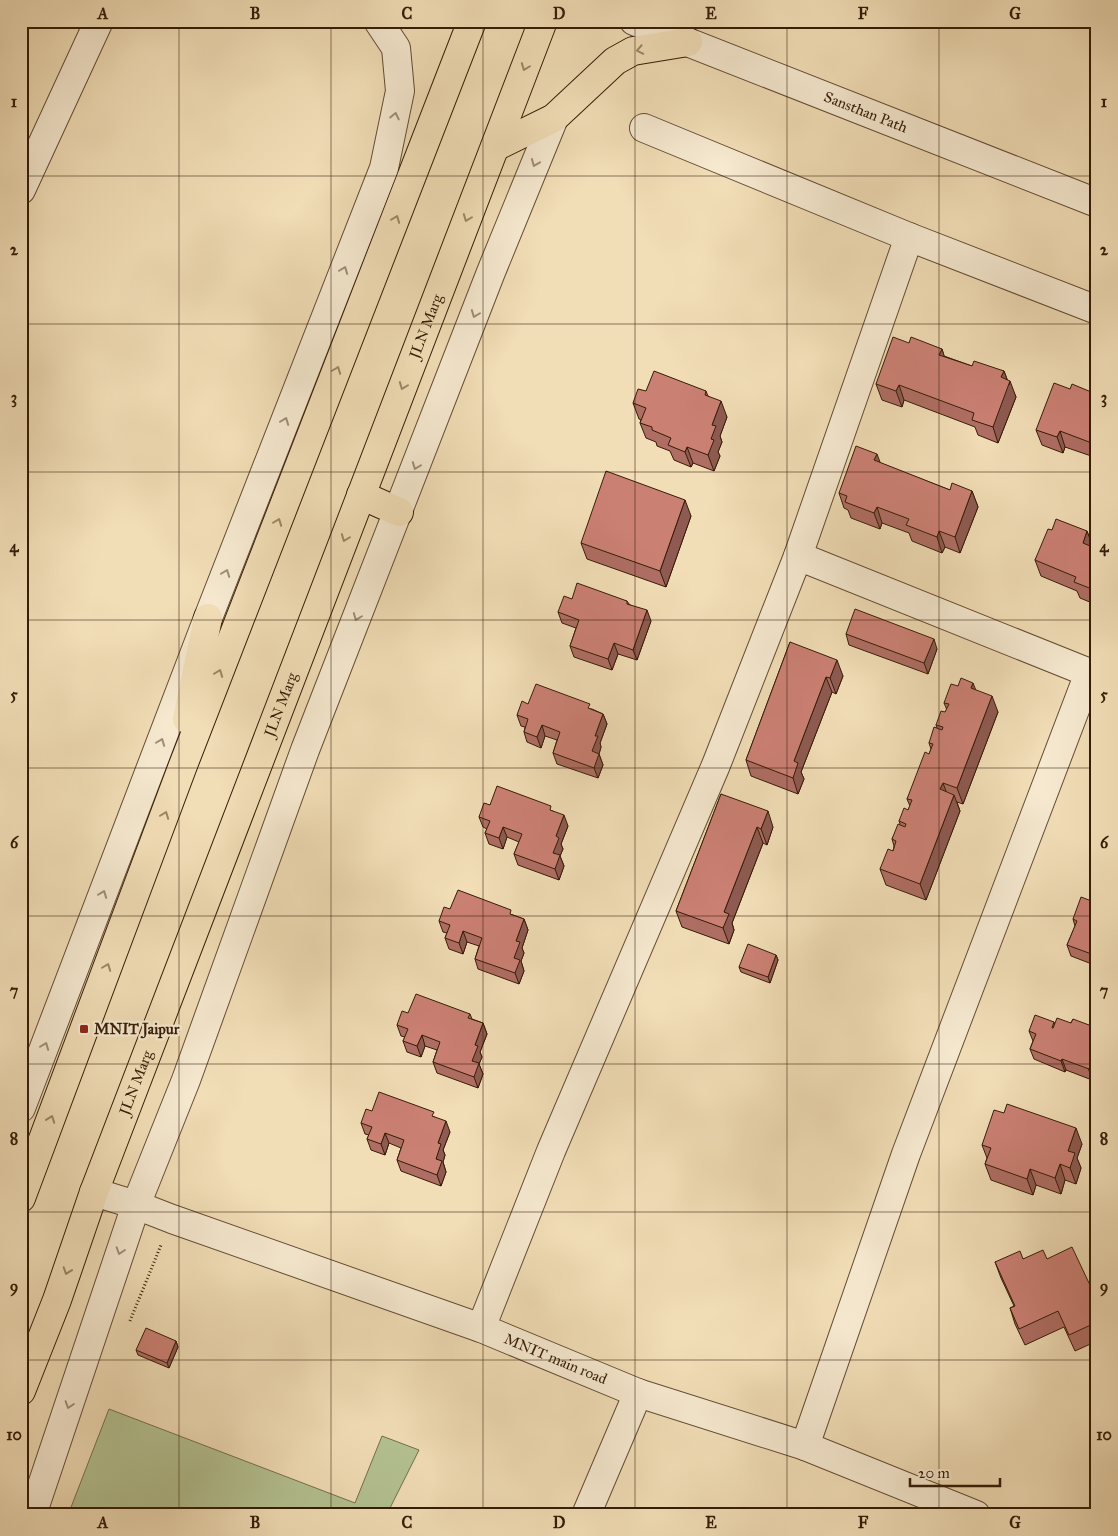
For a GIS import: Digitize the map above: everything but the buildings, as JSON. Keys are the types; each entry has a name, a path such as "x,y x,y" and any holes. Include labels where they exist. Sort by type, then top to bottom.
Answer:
{"main road":[{"path":"21,1198 28,1163 472,21"},
{"name":"JLN Marg","path":"21,1391 57,1300 94,1192 543,21"},
{"path":"495,147 554,118 615,61 633,51 688,42"},
{"path":"361,495 399,512"},
{"path":"182,768 185,731 208,618"}],"street":[{"path":"21,190 99,21"},
{"path":"21,1108 208,618 384,168 400,91 396,48 378,21"},
{"name":"Sansthan Path","path":"634,21 1097,203"},
{"path":"667,21 688,42"},
{"path":"32,1515 136,1205 186,1080 305,750 491,272 554,118"},
{"path":"644,128 910,237 1097,310"},
{"path":"481,1328 551,1151 716,766 798,556 910,237"},
{"path":"798,556 1093,674 906,1154 805,1446"},
{"name":"MNIT main road","path":"94,1192 136,1205 481,1328 638,1393 805,1446 976,1515"},
{"path":"586,1515 638,1393"}],"green space":[{"path":"109,1409 355,1503 382,1436 419,1450 388,1512 391,1515 68,1515"}],"place":[{"name":"MNIT Jaipur","path":"84,1029"}]}
